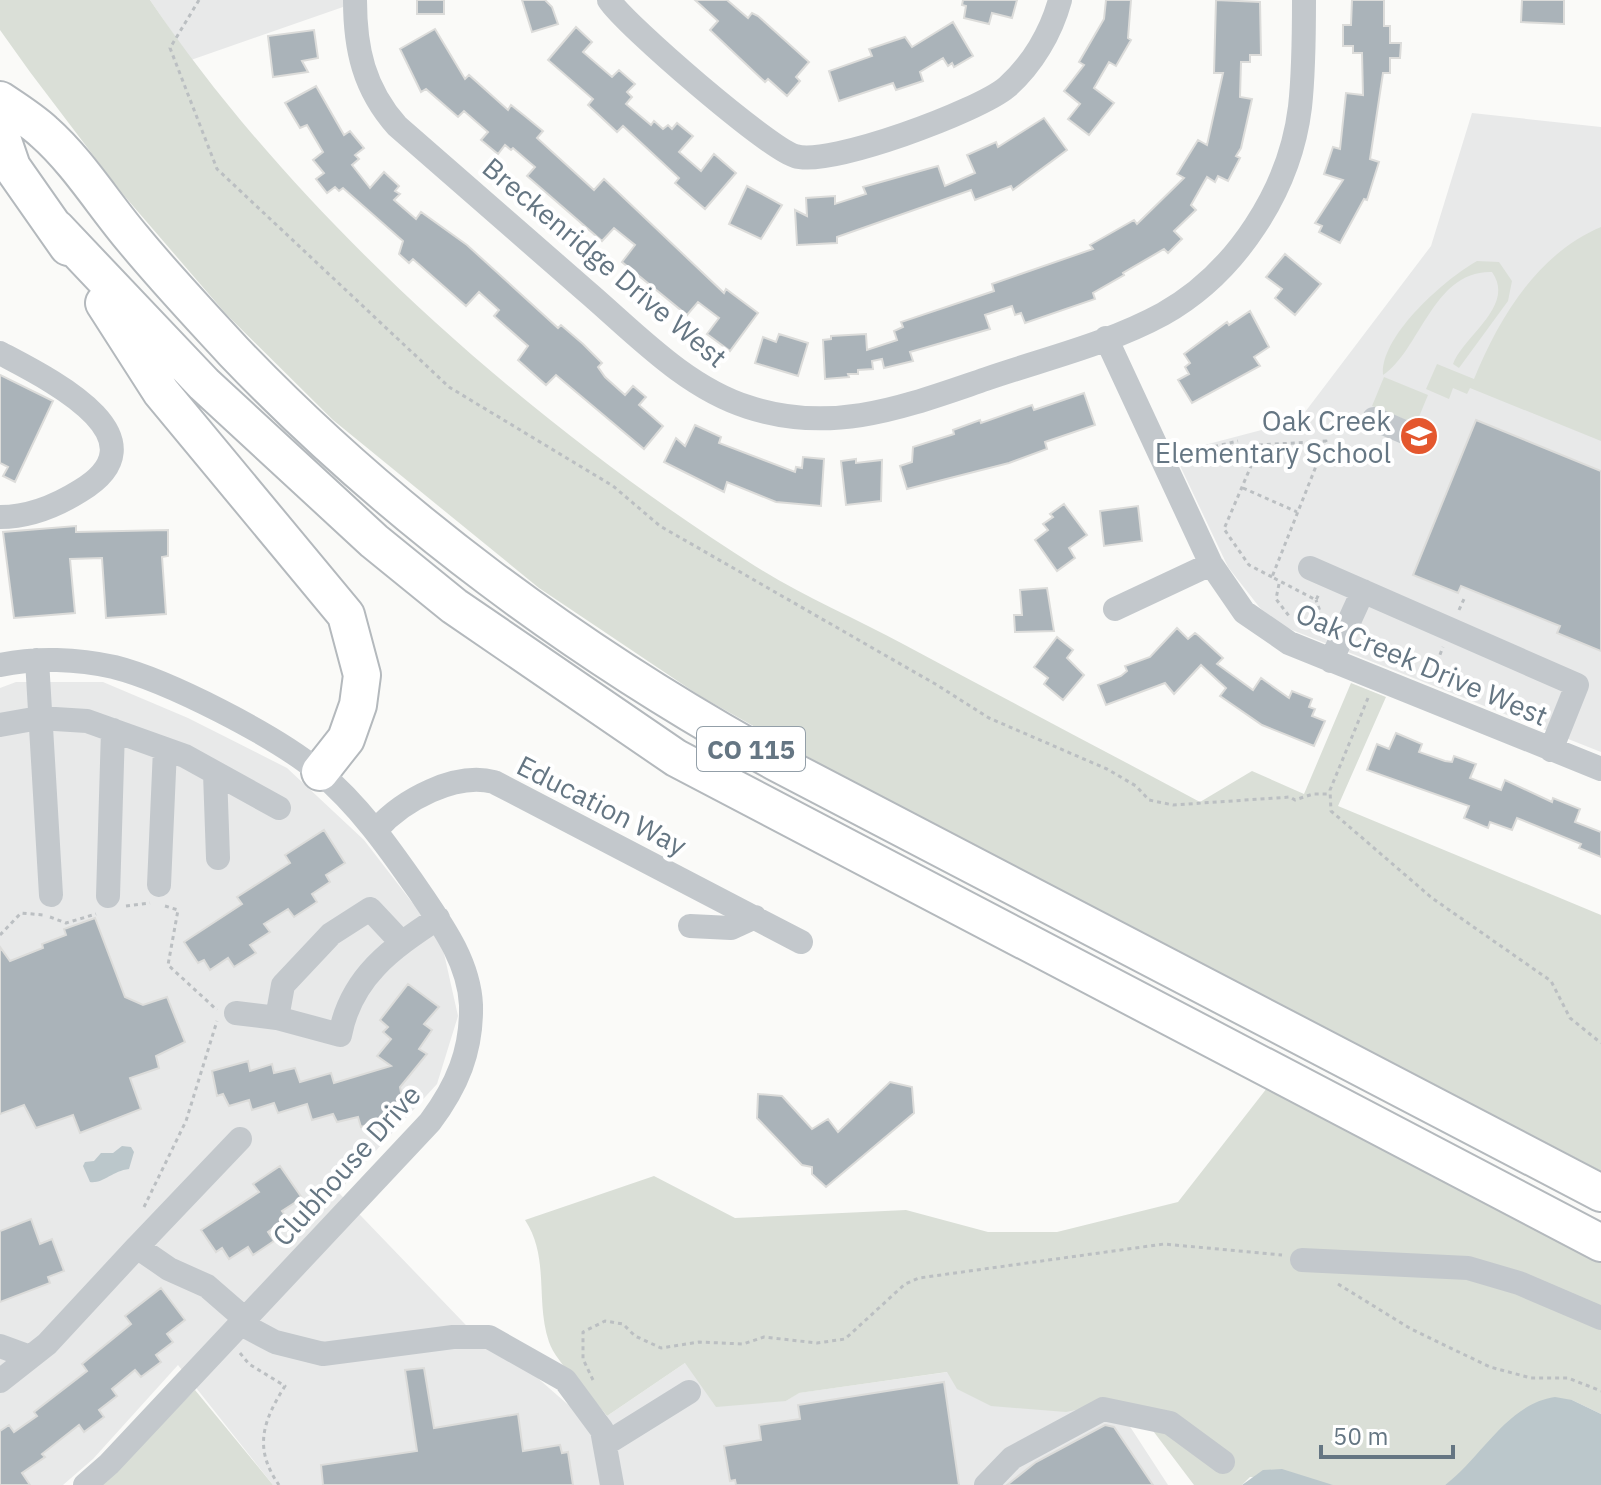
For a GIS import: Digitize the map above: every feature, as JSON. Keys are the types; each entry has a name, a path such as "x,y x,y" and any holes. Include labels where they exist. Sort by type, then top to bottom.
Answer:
{"highway":[{"name":"CO 115","path":"0,100 46,133 135,242 225,342 319,434 481,571 601,656 699,721 779,764 1601,1193"},
{"name":"CO 115","path":"0,132 12,167 56,228 204,384 374,541 454,606 676,758 1601,1243"},
{"path":"56,228 161,392 346,615 362,675 358,705 346,739 320,772"}],"street":[{"name":"Breckenridge Drive West","path":"355,0 357,47 363,71 382,109 397,126 669,362 717,394 746,407 778,415 815,418 881,414 1106,338 1163,314 1209,281 1240,248 1284,172 1296,133 1303,68 1304,0"},
{"path":"609,0 756,134 798,158 851,151 995,97 1031,60 1050,29 1060,0"},
{"name":"Oak Creek Drive West","path":"1106,338 1211,564 1231,597 1258,625 1331,661 1601,769"},
{"path":"0,353 63,386 81,399 100,421 111,442 112,455 102,476 63,501 45,510 0,517"},
{"path":"1374,419 1423,440"},
{"path":"1115,609 1211,564"},
{"path":"1310,568 1577,685 1551,750"},
{"path":"1331,661 1363,591"},
{"path":"37,660 51,895"},
{"name":"Clubhouse Drive","path":"0,665 37,660 90,664 129,673 200,702 288,749 320,772 377,829 451,937 471,1002 464,1066 451,1094 430,1122 85,1485"},
{"path":"0,725 39,718 87,721 165,749 279,808"},
{"path":"110,905 113,730"},
{"path":"159,885 165,749"},
{"path":"215,773 218,858"},
{"name":"Education Way","path":"377,829 391,813 457,781 474,777 494,782 801,942"},
{"path":"277,1018 283,985 331,934 370,909 401,942"},
{"path":"690,926 731,928 755,917"},
{"path":"236,1013 277,1018 340,1035 345,1009 357,986 401,942 438,918"},
{"path":"0,1381 47,1344 240,1139"},
{"path":"137,1247 169,1269 207,1286 238,1326 275,1342 323,1354 453,1337 489,1337 565,1380 607,1443 612,1485"},
{"path":"1302,1260 1468,1268 1519,1283 1601,1318"},
{"path":"0,1346 30,1357"},
{"path":"607,1443 689,1392"},
{"path":"986,1485 1012,1458 1103,1409 1170,1423 1223,1462"}],"path":[{"path":"199,0 170,48 217,169 449,387 613,486 660,526 989,718 1107,769 1136,786 1149,800 1173,805 1290,797 1295,800 1313,794 1330,794"},
{"path":"1178,455 1238,441"},
{"path":"1272,577 1326,441 1260,445 1225,534 1249,565 1279,584 1316,600"},
{"path":"1243,488 1297,512"},
{"path":"1279,584 1276,599 1281,609 1304,624 1323,620 1316,600 1321,590"},
{"path":"1377,677 1330,794 1331,811 1432,898 1551,981 1570,1018 1601,1043"},
{"path":"0,935 21,913 48,916 66,923 110,905 152,902 178,910 168,965 218,1010 217,1027 186,1121 150,1198 138,1216"},
{"path":"585,1408 593,1376 583,1359 583,1332 605,1321 615,1321 649,1344 661,1348 699,1342 743,1344 764,1337 834,1343 845,1339 905,1284 919,1278 1164,1244 1277,1253 1302,1260"},
{"path":"1336,1282 1411,1329 1490,1367 1531,1378 1568,1378 1601,1391"},
{"path":"238,1326 249,1364 285,1386 266,1416 261,1434 262,1450 279,1485"}],"shaded area":[{"path":"0,0 150,0 209,81 276,161 348,238 424,312 587,449 671,510 773,577 1200,802 1252,771 1304,794 1351,683 1386,697 1338,806 1601,915 1601,1171 833,771 700,696 539,588 333,420 226,314 121,192 30,72 0,30"},
{"path":"150,0 343,0 343,7 191,60"},
{"name":"Oak Creek Elementary School","path":"1472,113 1601,127 1601,752 1282,626 1260,608 1228,567 1174,453 1299,420 1431,246"},
{"path":"1601,227 1601,441 1470,388 1467,394 1453,388 1449,399 1426,389 1437,364 1474,379 1495,333 1523,290 1558,254"},
{"path":"1477,261 1499,262 1512,281 1508,301 1459,368 1453,364 1459,353 1486,320 1498,297 1498,285 1492,272 1472,275 1455,284 1441,297 1396,364 1383,375 1392,343 1417,310 1448,281"},
{"path":"1384,377 1428,395 1416,424 1372,406"},
{"path":"16,682 103,682 188,718 287,768 364,840 441,940 458,1016 437,1084 338,1192 488,1348 525,1367 573,1409 607,1416 685,1363 786,1401 798,1393 948,1372 1114,1402 1168,1485 273,1485 178,1365 93,1459 63,1485 0,1485 0,688"},
{"path":"1267,1088 1601,1263 1601,1414 1572,1400 1445,1485 1333,1485 1250,1477 1242,1485 1194,1485 1135,1407 1114,1402 1066,1412 991,1406 957,1389 947,1372 799,1393 786,1401 716,1407 685,1363 607,1416 566,1369 549,1342 543,1311 540,1264 533,1234 525,1220 654,1176 735,1218 906,1210 988,1232 1057,1232 1178,1202"},
{"path":"122,1146 131,1147 134,1152 129,1169 90,1182 83,1166 85,1162 94,1161 101,1153 113,1153"},
{"path":"195,1390 273,1485 102,1485"},
{"path":"1555,1397 1572,1400 1601,1414 1601,1485 1445,1485 1509,1421 1538,1402"},
{"path":"1282,1469 1333,1485 1242,1485 1263,1470"}],"building":[{"path":"417,0 444,0 444,14 417,14"},
{"path":"522,0 545,0 552,7 558,24 532,32"},
{"path":"695,0 727,0 748,18 752,13 758,16 809,62 796,77 800,81 787,96 768,79 765,82 710,30 718,21"},
{"path":"963,0 1017,0 1012,18 992,13 989,24 964,18 966,6 962,5"},
{"path":"1106,0 1131,0 1128,38 1131,40 1116,66 1109,62 1094,88 1114,103 1089,135 1068,119 1080,104 1064,91 1084,65 1079,62 1104,19"},
{"path":"1216,0 1260,2 1261,55 1250,55 1250,62 1241,62 1240,97 1252,99 1241,148 1236,156 1240,158 1228,181 1218,176 1215,182 1207,177 1191,205 1196,210 1174,231 1182,239 1168,253 1164,249 1123,273 1093,293 1095,299 1025,323 1021,313 1015,315 1012,306 985,315 990,329 910,352 913,361 884,368 882,359 872,361 873,369 858,370 858,374 848,374 849,377 825,379 823,340 831,339 831,336 866,334 867,350 897,340 894,331 903,327 901,322 994,291 992,284 1093,249 1090,245 1134,220 1137,224 1184,178 1177,174 1198,140 1207,145 1223,73 1214,73"},
{"path":"1352,0 1384,0 1384,26 1390,26 1390,43 1401,43 1400,58 1390,58 1390,73 1383,73 1370,159 1379,162 1367,200 1364,199 1340,243 1319,232 1322,226 1315,223 1343,180 1324,174 1333,147 1340,149 1346,93 1363,95 1362,53 1353,53 1353,46 1343,46 1343,25 1351,25"},
{"path":"1522,0 1564,0 1564,24 1521,22"},
{"path":"953,22 973,56 954,67 952,63 948,66 943,58 920,72 923,81 896,90 893,83 839,101 829,71 872,56 869,49 905,37 912,47"},
{"path":"576,27 592,42 583,52 612,77 619,70 635,84 627,92 632,97 626,104 651,125 654,121 663,129 668,125 672,129 677,123 693,136 679,152 701,171 714,154 736,173 705,209 675,183 679,178 623,126 617,132 588,105 593,99 548,60"},
{"path":"435,29 465,79 469,75 508,110 511,105 543,131 537,138 594,190 604,179 724,293 726,289 758,313 730,351 707,334 719,318 698,302 687,315 622,262 635,245 614,228 602,241 527,176 535,167 513,148 511,150 505,145 498,154 481,140 488,132 464,111 458,117 426,89 421,92 400,49"},
{"path":"314,30 318,58 302,61 308,72 273,77 268,36"},
{"path":"316,86 344,135 350,131 364,148 355,155 359,159 352,165 370,188 384,172 399,186 395,191 400,194 394,200 416,219 421,212 467,245 558,328 561,325 583,344 602,363 598,367 605,377 625,395 633,386 646,397 639,405 663,426 644,449 556,375 546,385 518,360 528,346 494,316 499,310 479,292 466,306 413,259 409,263 399,254 403,241 343,188 339,191 335,187 327,193 316,179 324,173 313,160 323,152 307,125 300,128 285,103"},
{"path":"1044,118 1067,150 1013,190 1011,186 975,200 971,190 837,237 837,243 797,245 795,210 807,216 806,198 835,196 835,204 866,194 863,187 938,166 945,186 975,173 967,155 996,142 998,147"},
{"path":"747,186 782,205 761,239 729,224"},
{"path":"1285,254 1321,284 1295,315 1275,298 1282,289 1266,277"},
{"path":"1250,311 1269,347 1254,357 1260,366 1192,403 1178,380 1189,374 1185,367 1190,363 1184,354 1227,322 1229,325"},
{"path":"779,334 808,343 798,376 755,363 763,337 776,342"},
{"path":"0,375 53,401 15,482 3,476 8,467 0,463"},
{"path":"1084,393 1095,425 1045,442 1047,449 1009,463 907,489 900,466 912,462 913,447 954,434 953,430 980,420 981,423 1032,405 1034,410"},
{"path":"1476,420 1601,471 1601,651 1557,633 1560,626 1461,586 1458,593 1413,575"},
{"path":"695,425 721,437 719,443 795,472 796,467 802,468 803,457 824,459 821,506 776,502 727,482 724,492 664,462 676,438 685,446"},
{"path":"856,459 856,463 882,460 881,501 846,505 841,461"},
{"path":"1064,504 1087,535 1069,548 1075,558 1057,571 1035,540 1048,530 1043,524 1053,517 1050,514"},
{"path":"1138,506 1142,541 1104,546 1100,511"},
{"path":"76,526 76,532 168,530 168,556 162,557 166,614 106,618 102,558 70,559 75,613 14,618 3,532"},
{"path":"1047,588 1054,631 1015,632 1014,615 1022,615 1020,590"},
{"path":"1177,628 1188,639 1195,633 1199,636 1223,658 1217,664 1253,690 1261,678 1289,698 1292,691 1312,699 1309,707 1315,709 1312,716 1325,721 1314,746 1262,725 1220,696 1226,688 1201,665 1174,694 1165,683 1106,705 1098,685 1121,676 1127,671 1125,666 1150,657"},
{"path":"1057,637 1073,650 1067,658 1084,675 1063,700 1044,684 1048,678 1034,667"},
{"path":"1396,733 1422,744 1419,752 1445,761 1452,762 1454,756 1476,764 1470,778 1501,790 1505,780 1552,802 1553,798 1580,809 1575,822 1601,832 1601,857 1579,848 1581,844 1517,818 1512,830 1490,822 1488,828 1464,818 1469,806 1367,770 1377,744 1389,749"},
{"path":"324,830 345,863 326,875 330,882 312,894 317,902 294,917 288,909 264,924 270,932 250,945 256,953 234,967 228,958 210,970 204,960 198,963 184,942 242,904 237,897 290,863 285,855"},
{"path":"95,918 125,997 143,1005 167,997 185,1042 156,1056 159,1068 130,1078 141,1109 80,1133 73,1115 36,1128 24,1105 0,1114 0,947 10,961 66,935 64,929"},
{"path":"408,984 439,1007 424,1024 432,1030 419,1049 427,1054 400,1087 403,1103 384,1109 385,1120 361,1127 358,1117 337,1122 333,1114 312,1120 307,1104 278,1113 274,1103 252,1110 249,1100 229,1106 223,1094 217,1096 212,1071 248,1061 250,1071 272,1064 274,1073 295,1068 300,1082 331,1073 334,1083 391,1066 377,1056 391,1039 383,1032 388,1027 380,1020"},
{"path":"890,1082 912,1087 914,1113 826,1187 812,1174 812,1167 802,1165 757,1118 758,1094 782,1096 812,1129 828,1119 838,1132"},
{"path":"280,1166 302,1198 282,1211 287,1218 268,1232 274,1241 253,1255 248,1247 229,1259 222,1248 216,1252 201,1230 259,1192 253,1184"},
{"path":"31,1219 40,1244 52,1239 64,1271 48,1277 50,1283 0,1302 0,1231"},
{"path":"161,1288 185,1320 167,1334 173,1342 156,1355 161,1362 141,1377 135,1370 112,1389 117,1396 99,1410 104,1417 84,1432 79,1425 42,1454 45,1457 22,1473 30,1485 0,1485 0,1431 9,1425 14,1432 37,1416 34,1412 87,1371 82,1364 131,1324 125,1316"},
{"path":"424,1368 434,1428 518,1414 523,1451 560,1445 562,1453 568,1452 573,1485 323,1485 321,1465 417,1451 405,1370"},
{"path":"944,1382 959,1485 736,1485 735,1480 730,1481 724,1446 761,1440 759,1425 800,1419 798,1405"},
{"path":"1105,1425 1114,1427 1153,1485 1007,1485 1036,1462"}],"place":[{"name":"Oak Creek Elementary School","path":"1419,436"}]}
